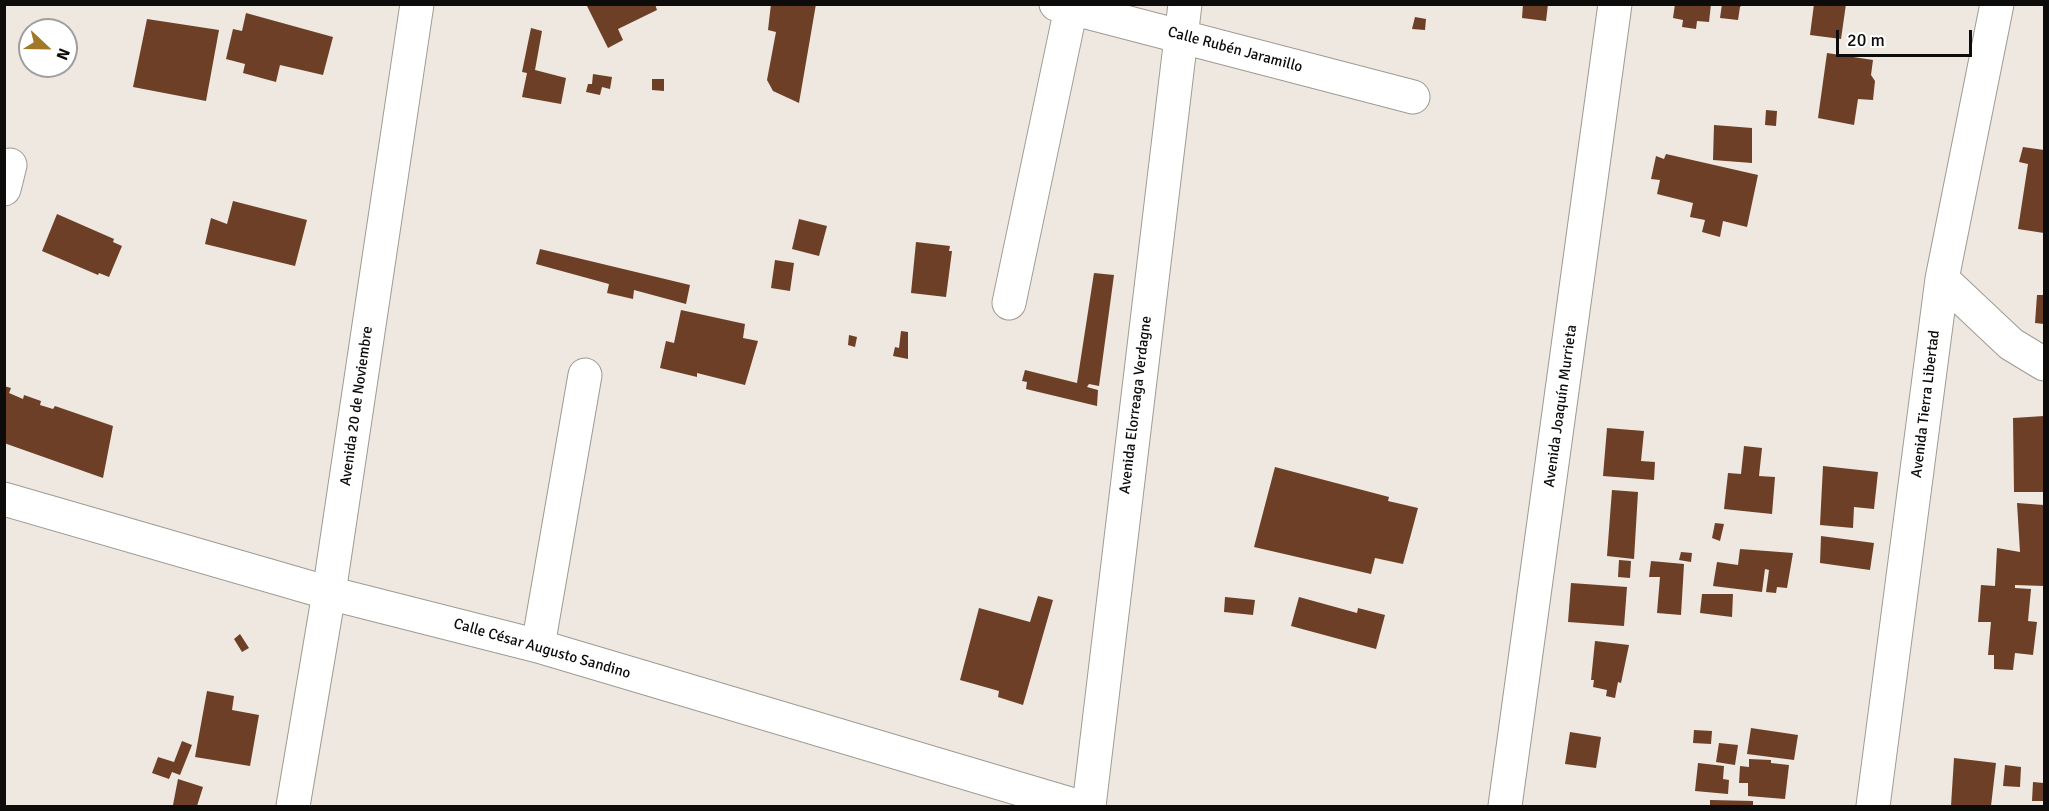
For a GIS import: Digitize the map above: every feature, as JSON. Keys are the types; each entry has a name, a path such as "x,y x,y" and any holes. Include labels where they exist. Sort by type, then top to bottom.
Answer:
{"street":[{"name":"Avenida 20 de Noviembre","path":"293,807 329,593 417,4"},
{"name":"Avenida Joaquín Murrieta","path":"1505,807 1615,4"},
{"name":"Avenida Tierra Libertad","path":"1873,807 1942,279 1997,4"},
{"path":"1009,303 1063,6"},
{"name":"Calle Rubén Jaramillo","path":"1063,6 1183,20 1413,97"},
{"name":"Avenida Elorreaga Verdagne","path":"1089,807 1183,20"},
{"path":"1942,279 2011,344 2044,364"},
{"path":"538,646 585,375"},
{"name":"Calle César Augusto Sandino","path":"4,499 329,593 538,646 1077,807"}],"building":[{"path":"586,4 655,4 657,10 618,29 623,40 608,48"},
{"path":"771,4 816,4 799,103 773,91 767,80 776,32 768,30"},
{"path":"1523,4 1548,4 1546,21 1522,18"},
{"path":"1675,4 1711,4 1709,22 1697,21 1696,29 1682,27 1683,20 1673,18"},
{"path":"1722,4 1743,4 1740,7 1738,20 1720,18"},
{"path":"1814,4 1846,4 1841,39 1810,35"},
{"path":"246,13 333,37 323,75 280,65 276,82 243,73 245,64 226,59 233,29 242,31"},
{"path":"1415,17 1426,19 1425,30 1412,29"},
{"path":"147,19 219,30 206,101 133,87"},
{"path":"531,28 542,31 535,70 566,78 561,104 522,97 527,73 522,72"},
{"path":"1827,53 1873,60 1871,75 1875,81 1873,100 1858,99 1854,125 1818,118"},
{"path":"593,74 612,77 610,89 602,87 600,95 586,92 588,84 592,84"},
{"path":"652,79 664,79 664,91 652,90"},
{"path":"1766,110 1777,111 1776,126 1765,125"},
{"path":"1714,125 1752,128 1752,163 1713,160"},
{"path":"2023,147 2044,150 2044,233 2018,229 2028,164 2019,162"},
{"path":"1666,154 1758,175 1747,227 1723,221 1720,237 1702,232 1705,220 1690,217 1693,203 1657,194 1660,180 1651,179 1656,156 1664,159"},
{"path":"233,201 307,220 295,266 205,244 211,218 227,224"},
{"path":"57,214 114,239 113,242 122,246 109,277 99,273 98,275 42,251"},
{"path":"799,219 827,226 819,256 792,249"},
{"path":"916,242 950,246 949,251 952,251 946,297 911,293"},
{"path":"540,249 690,285 686,304 634,290 633,299 607,293 609,284 536,264"},
{"path":"775,260 794,263 790,291 771,288"},
{"path":"1094,273 1114,275 1099,386 1089,384 1087,387 1098,390 1097,406 1026,389 1027,382 1022,381 1025,370 1077,383"},
{"path":"2037,295 2044,295 2044,324 2035,323"},
{"path":"681,310 745,324 743,338 758,341 745,385 697,373 697,377 660,368 666,341 674,343"},
{"path":"901,331 908,332 908,359 893,356 895,347 899,348"},
{"path":"849,335 857,337 855,347 848,345"},
{"path":"4,386 11,388 9,393 23,399 24,395 41,401 40,405 53,409 55,406 113,426 103,478 4,443"},
{"path":"2044,416 2044,492 2014,492 2013,418"},
{"path":"1607,428 1644,431 1641,461 1655,462 1654,480 1603,476"},
{"path":"1744,446 1762,448 1759,476 1775,477 1772,514 1724,509 1728,473 1741,474"},
{"path":"1823,466 1878,472 1874,509 1854,507 1853,528 1820,525"},
{"path":"1275,467 1389,497 1388,501 1418,508 1403,564 1375,558 1371,574 1254,547"},
{"path":"1612,490 1638,492 1634,559 1607,556"},
{"path":"2017,503 2044,505 2044,586 2015,585 2015,588 2031,589 2028,621 2037,622 2033,655 2015,653 2013,670 1994,669 1994,655 1988,655 1991,622 1978,622 1981,585 1995,586 1997,548 2020,552"},
{"path":"1715,523 1724,524 1720,541 1712,538"},
{"path":"1821,536 1874,543 1870,570 1820,563"},
{"path":"1740,549 1793,553 1787,588 1777,587 1776,593 1766,592 1769,570 1765,569 1762,592 1713,586 1717,562 1738,565"},
{"path":"1681,552 1692,553 1691,562 1679,560"},
{"path":"1619,560 1631,561 1630,578 1618,577"},
{"path":"1651,561 1684,564 1681,615 1657,613 1660,577 1649,577"},
{"path":"1571,583 1627,587 1624,626 1568,622"},
{"path":"1702,594 1733,594 1732,617 1700,613"},
{"path":"1038,596 1053,600 1023,705 998,697 999,691 960,680 979,608 1030,622"},
{"path":"1225,597 1255,600 1253,615 1224,612"},
{"path":"1299,597 1357,613 1358,608 1385,615 1376,649 1291,626"},
{"path":"240,634 249,648 242,652 234,639"},
{"path":"1595,641 1629,645 1621,683 1618,682 1615,698 1606,696 1607,690 1593,687 1594,680 1591,680"},
{"path":"207,691 234,696 232,710 259,715 250,766 195,757"},
{"path":"1751,728 1798,735 1794,760 1747,754"},
{"path":"1694,730 1712,731 1711,744 1693,743"},
{"path":"1570,732 1601,737 1596,768 1565,764"},
{"path":"182,741 192,745 180,775 172,772 169,779 152,773 158,757 174,762"},
{"path":"1719,743 1738,745 1735,765 1716,762"},
{"path":"1954,758 1996,763 1991,806 1951,806"},
{"path":"1749,759 1771,760 1771,763 1789,765 1785,799 1748,796 1748,783 1739,783 1740,766 1749,767"},
{"path":"1698,763 1724,766 1723,779 1729,780 1728,794 1695,791"},
{"path":"2005,765 2021,767 2020,787 2003,786"},
{"path":"178,779 203,787 197,806 173,805"},
{"path":"2033,782 2044,783 2044,801 2032,801"},
{"path":"1710,800 1753,801 1753,806 1710,806"}]}
